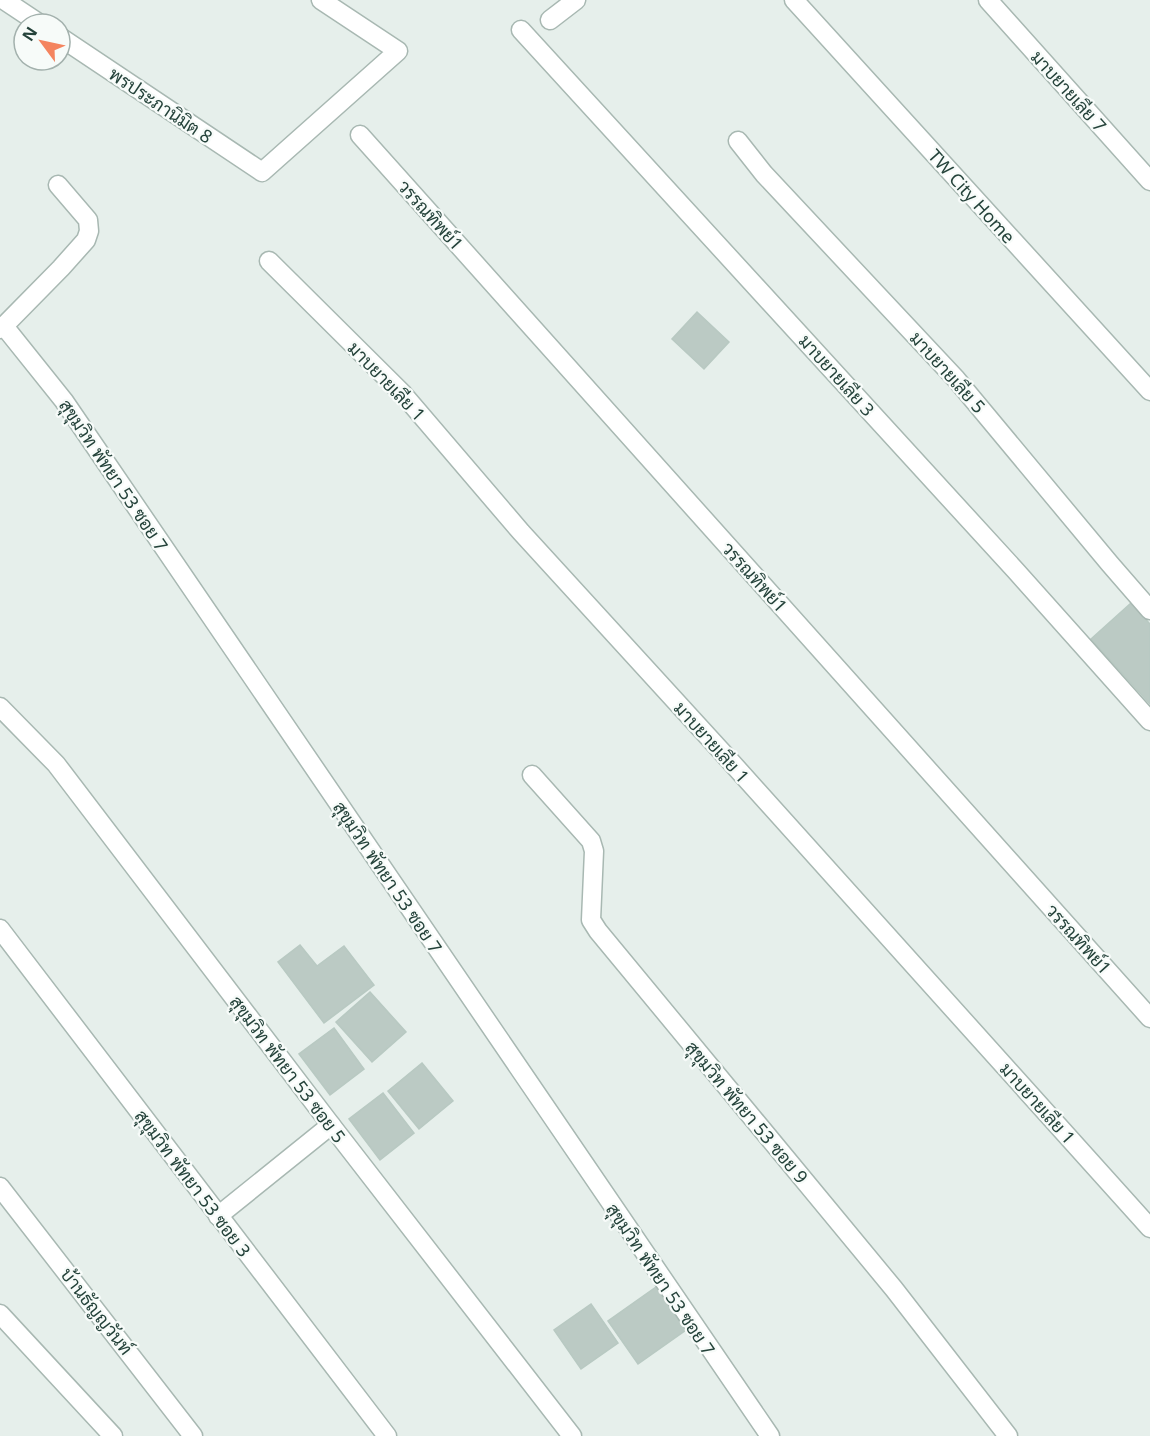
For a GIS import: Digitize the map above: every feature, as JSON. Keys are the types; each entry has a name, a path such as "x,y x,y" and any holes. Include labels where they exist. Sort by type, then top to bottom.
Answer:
{"street":[{"path":"4,0 22,12"},
{"name":"พรประภานิมิต 8","path":"72,45 262,172 398,51 321,0"},
{"path":"550,20 576,0"},
{"name":"TW City Home","path":"794,0 1150,391"},
{"name":"มาบยายเลีย 7","path":"988,0 1150,182"},
{"name":"มาบยายเลีย 3","path":"521,30 1150,721"},
{"name":"วรรณทิพย์1","path":"360,135 1150,1018"},
{"name":"มาบยายเลีย 5","path":"738,141 764,174 956,379 1150,610"},
{"path":"2,328 86,240 89,231 88,220 58,185"},
{"name":"มาบยายเลีย 1","path":"269,261 403,394 521,532 1150,1228"},
{"name":"สุขุมวิท พัทยา 53 ซอย 7","path":"2,328 64,401 770,1436"},
{"name":"สุขุมวิท พัทยา 53 ซอย 5","path":"0,707 56,764 572,1436"},
{"name":"สุขุมวิท พัทยา 53 ซอย 9","path":"532,774 591,841 594,851 591,920 598,931 894,1289 1008,1436"},
{"name":"สุขุมวิท พัทยา 53 ซอย 3","path":"0,929 387,1436"},
{"path":"218,1216 331,1125"},
{"name":"บ้านธัญญวันท์","path":"0,1187 193,1436"},
{"path":"0,1314 113,1436"}],"building":[{"path":"697,312 729,342 704,369 672,339"},
{"path":"1131,603 1150,624 1150,704 1091,639"},
{"path":"300,945 317,966 344,946 374,985 324,1023 278,962"},
{"path":"370,992 406,1032 372,1062 336,1022"},
{"path":"334,1028 364,1069 330,1095 299,1054"},
{"path":"422,1063 453,1101 419,1129 388,1091"},
{"path":"383,1093 414,1133 380,1160 349,1119"},
{"path":"656,1287 686,1330 638,1364 608,1321"},
{"path":"591,1304 618,1343 581,1369 554,1330"}]}
